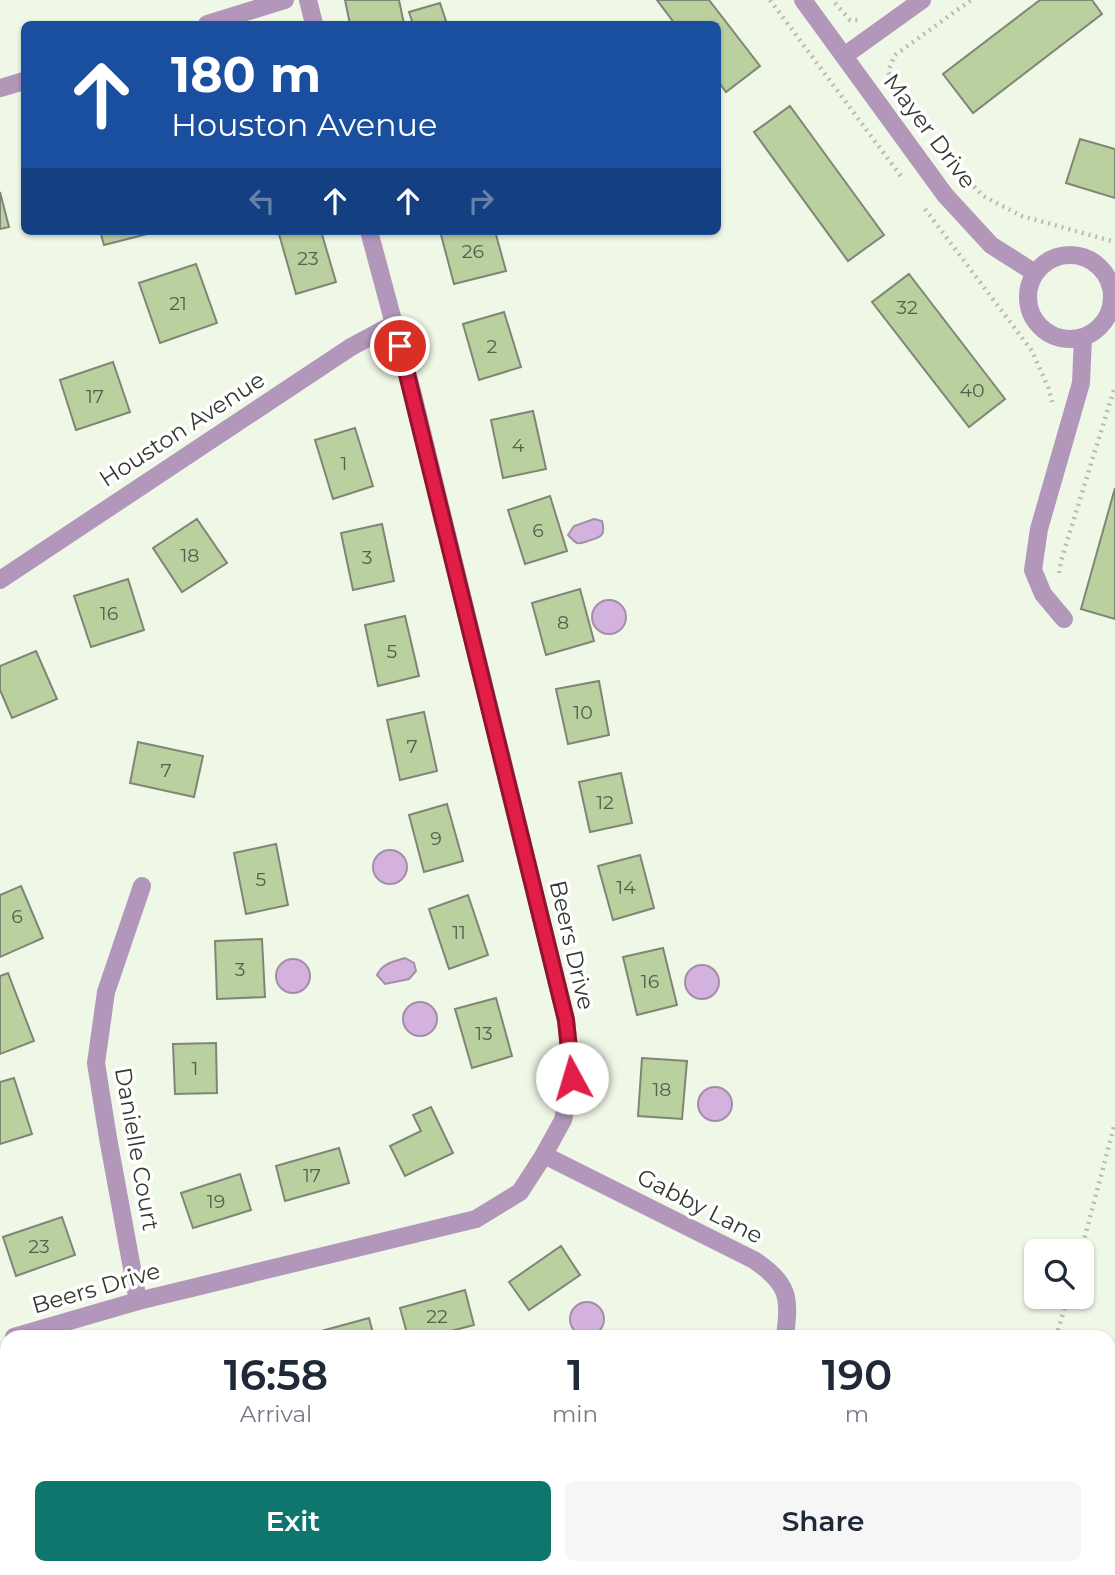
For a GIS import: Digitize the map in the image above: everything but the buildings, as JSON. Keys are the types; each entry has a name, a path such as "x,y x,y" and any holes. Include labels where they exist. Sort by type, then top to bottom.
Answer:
{"street":[{"path":"217,21 285,0"},
{"path":"308,0 313,21"},
{"name":"Mayer Drive","path":"803,0 945,195 991,245 1035,273"},
{"path":"844,56 922,0"},
{"path":"0,89 21,82"},
{"path":"370,235 394,324"},
{"path":"1069,255 1094,262 1109,284 1112,296 1110,309 1095,331 1083,337 1070,340 1057,338 1036,323 1030,311 1029,285 1044,264 1056,258 1069,255"},
{"name":"Beers Drive","path":"38,1330 138,1301 477,1219 520,1192 563,1120 572,1078 566,1020 394,324"},
{"name":"Houston Avenue","path":"0,580 341,354 394,324"},
{"path":"1064,619 1043,594 1033,570 1039,529 1081,383 1083,337"},
{"name":"Danielle Court","path":"138,1301 96,1063 106,992 142,886"},
{"name":"Gabby Lane","path":"544,1155 754,1260 772,1272 781,1284 787,1300 786,1330"}],"path":[{"path":"770,0 908,186"},
{"path":"832,0 850,20 864,20"},
{"path":"898,93 888,71 895,55 971,0"},
{"path":"949,159 983,196 1022,216 1115,242"},
{"path":"924,207 1032,351 1048,387 1054,410"},
{"path":"1057,583 1061,561 1115,386"},
{"path":"1084,1239 1115,1124"},
{"path":"1058,1330 1064,1309"}],"shaded area":[{"path":"594,519 602,521 603,533 599,537 578,543 568,535 574,526"},
{"path":"609,600 621,605 626,617 621,629 609,634 597,629 592,617 597,605"},
{"path":"390,850 402,855 407,867 402,879 390,884 378,879 373,867 378,855"},
{"path":"405,958 414,963 416,971 409,979 385,984 377,975 379,971"},
{"path":"293,959 305,964 310,976 305,988 293,993 281,988 276,976 281,964"},
{"path":"702,965 714,970 719,982 714,994 702,999 690,994 685,982 690,970"},
{"path":"420,1002 432,1007 437,1019 432,1031 420,1036 408,1031 403,1019 408,1007"},
{"path":"715,1087 727,1092 732,1104 727,1116 715,1121 703,1116 698,1104 703,1092"},
{"path":"580,1303 594,1303 603,1312 603,1326 600,1330 574,1330 571,1326 571,1312"}],"route":[{"path":"400,346 566,1020 572,1078"}]}
